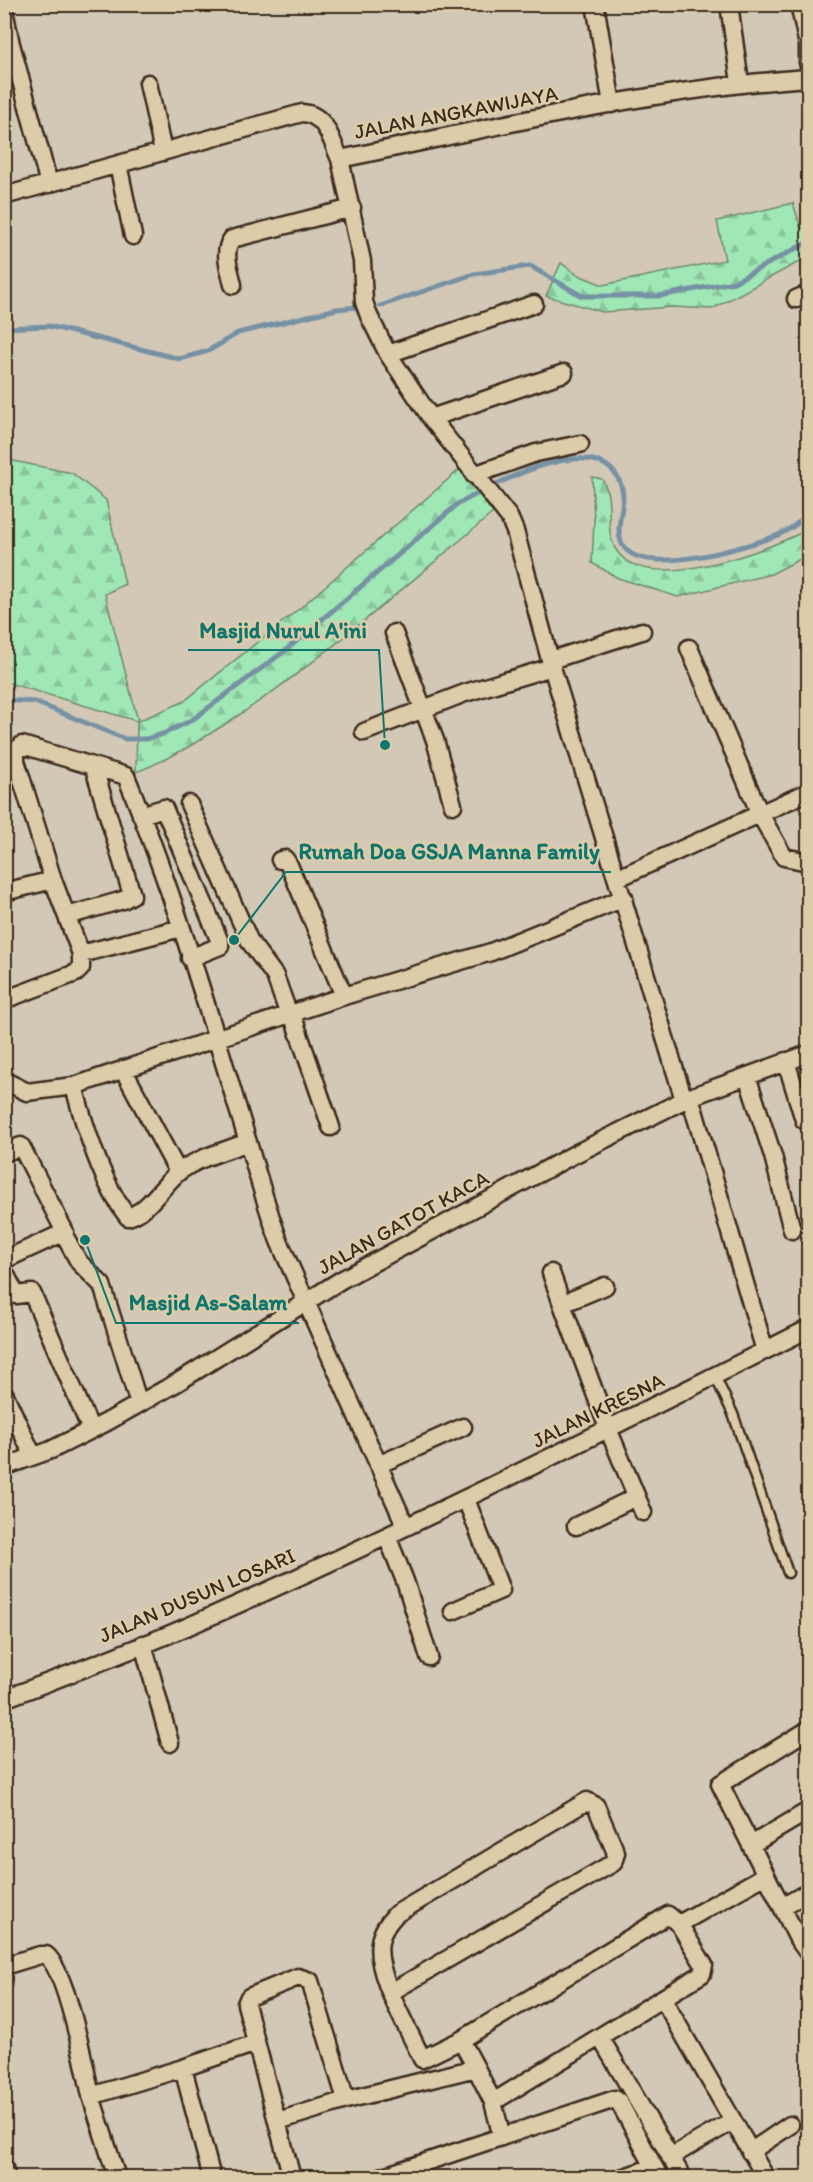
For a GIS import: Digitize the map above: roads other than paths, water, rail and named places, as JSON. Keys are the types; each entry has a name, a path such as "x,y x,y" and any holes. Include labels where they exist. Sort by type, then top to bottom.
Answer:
{"street":[{"path":"595,4 612,104"},
{"path":"729,4 740,83"},
{"path":"798,4 808,45 808,63"},
{"path":"4,10 49,184"},
{"name":"JALAN ANGKAWIJAYA","path":"4,196 250,126 310,113 325,126 340,159 612,104 740,83 808,78"},
{"path":"148,83 163,152"},
{"path":"340,159 362,261 364,302 388,354 431,418 509,517 515,531 552,663 765,1351"},
{"path":"118,164 133,236"},
{"path":"233,285 227,253 227,245 232,239 352,208"},
{"path":"388,354 534,304"},
{"path":"431,418 564,374"},
{"path":"476,477 536,453 580,444"},
{"path":"364,732 423,708 642,631"},
{"path":"394,633 423,708 453,805"},
{"path":"689,648 760,814 784,857 808,862"},
{"path":"5,1000 75,973 81,968 81,954 53,880 16,761 16,751 22,745 126,776 181,928 275,1232 405,1527"},
{"path":"67,916 123,900 132,895 94,768"},
{"path":"618,878 808,792"},
{"path":"189,804 250,942 275,976 331,1127"},
{"path":"141,815 164,808 220,942 220,946 190,958"},
{"path":"280,860 285,859 289,865 344,996"},
{"path":"4,892 53,880"},
{"path":"6,1078 27,1092 74,1086 215,1037 491,952 624,898"},
{"path":"81,954 181,928"},
{"name":"JALAN GATOT KACA","path":"4,1467 91,1430 139,1404 341,1280 573,1155 687,1099 808,1054"},
{"path":"786,1061 804,1120"},
{"path":"123,1069 178,1172"},
{"path":"747,1076 773,1156 792,1230"},
{"path":"74,1086 84,1124 98,1160 127,1216 131,1217 142,1209 178,1172 200,1160 248,1142"},
{"path":"4,1154 21,1146 78,1262 102,1286 139,1404"},
{"path":"4,1260 63,1233"},
{"path":"4,1272 16,1296 32,1293 91,1430"},
{"path":"551,1274 639,1505 576,1526"},
{"path":"562,1304 605,1286"},
{"name":"JALAN KRESNA","path":"405,1527 609,1431 808,1329"},
{"path":"4,1393 33,1456"},
{"path":"378,1465 463,1427"},
{"path":"453,1611 501,1590 466,1499"},
{"name":"JALAN DUSUN LOSARI","path":"4,1699 143,1644 405,1527"},
{"path":"387,1536 405,1581 429,1657"},
{"path":"143,1644 170,1743"},
{"path":"808,1730 721,1780 720,1784 782,1907 808,1953"},
{"path":"392,1992 613,1863 616,1853 596,1806 587,1801 396,1914 386,1926 380,1942 380,1959 392,1992 429,2079"},
{"path":"751,1845 808,1811"},
{"path":"679,1924 766,1875"},
{"path":"782,1907 808,1892"},
{"path":"422,2059 461,2040 668,1915 679,1924 705,1969 702,1974 493,2102"},
{"path":"4,1966 40,1955 46,1955 53,1962 65,1991 91,2096 117,2178"},
{"path":"292,2178 246,2004 249,1997 298,1977 307,1978 346,2100"},
{"path":"663,1999 766,2178"},
{"path":"600,2037 682,2178"},
{"path":"461,2040 493,2102 502,2137"},
{"path":"91,2096 256,2043"},
{"path":"183,2068 212,2178"},
{"path":"278,2121 346,2100 476,2068"},
{"path":"378,2178 615,2099 619,2102 657,2172 621,2178"},
{"path":"670,2157 733,2121"},
{"path":"750,2151 790,2125"},
{"path":"4,2168 8,2178"}],"lane":[{"path":"715,1376 733,1414 788,1573"}],"waterway":[{"path":"380,306 474,274 530,266 582,296 659,296 734,282 808,242"},
{"path":"4,328 49,326 180,359 208,351 238,333 337,309 357,307"},
{"path":"4,700 35,702 125,739 146,739 163,734 192,720 286,650 458,504 519,474 569,459 591,460 609,468 623,492 619,530 622,544 633,554 650,559 672,560 696,557 744,546 782,533 808,514"}],"place":[{"name":"Masjid Nurul A'ini","path":"385,745"},
{"name":"Rumah Doa GSJA Manna Family","path":"234,940"},
{"name":"Masjid As-Salam","path":"85,1240"}]}
